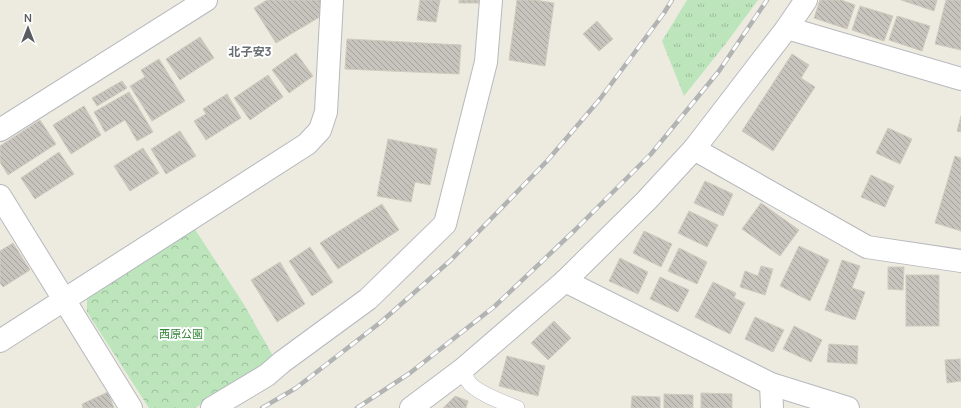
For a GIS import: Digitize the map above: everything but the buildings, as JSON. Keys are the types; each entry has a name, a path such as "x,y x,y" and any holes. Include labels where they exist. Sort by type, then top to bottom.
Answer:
{"street":[{"path":"0,130 206,0"},
{"path":"0,341 307,144 320,130 326,112 332,0"},
{"path":"212,408 267,375 282,362 368,299 446,224 486,62 491,0"},
{"path":"411,408 463,369 565,281 646,201 694,149 787,28 806,0"},
{"path":"787,28 961,79"},
{"path":"694,149 867,247 961,261"},
{"path":"0,196 131,408"},
{"path":"565,281 771,384 848,408"},
{"path":"771,384 772,408"}],"lane":[{"path":"463,369 468,382 475,388 495,399 517,408"}],"green space":[{"path":"687,0 758,0 684,96 662,41"},
{"name":"西原公園","path":"194,228 243,303 273,356 253,373 195,408 149,408 87,312 87,297"}],"railway":[{"path":"262,408 296,388 381,322 451,260 547,161 600,99 672,0"},
{"path":"357,408 410,373 495,306 575,230 651,154 719,71 767,0"}],"district":[{"name":"北子安3","path":"250,51"}]}
